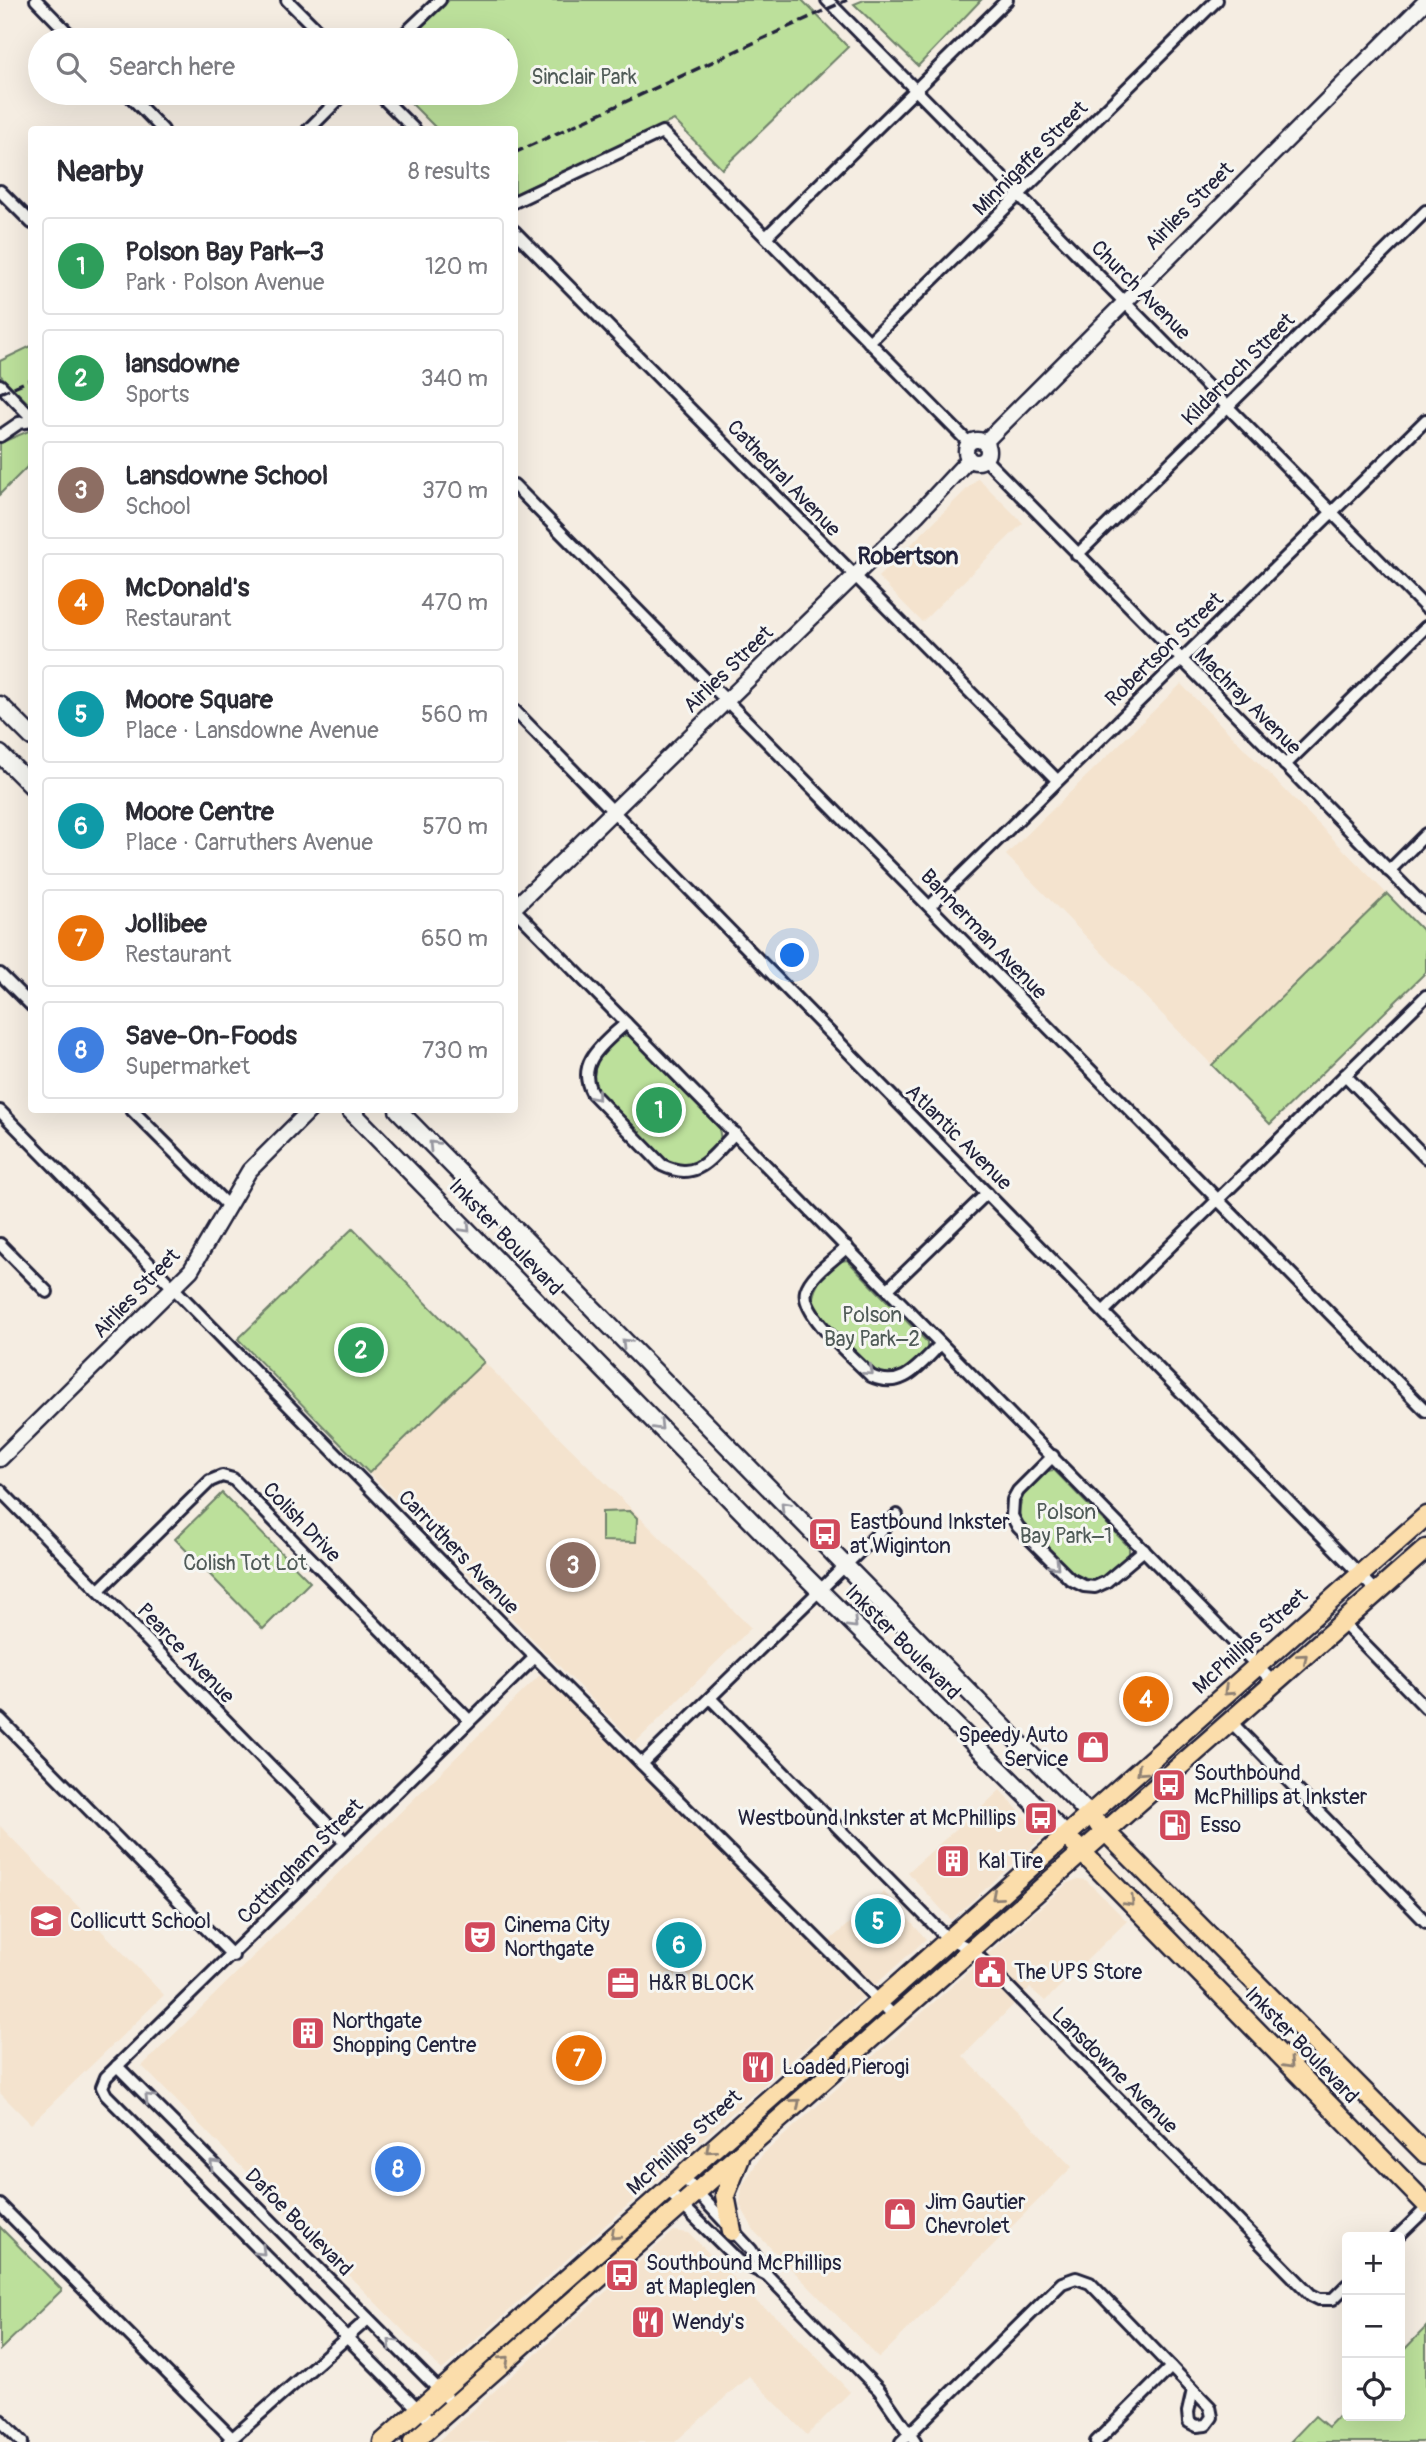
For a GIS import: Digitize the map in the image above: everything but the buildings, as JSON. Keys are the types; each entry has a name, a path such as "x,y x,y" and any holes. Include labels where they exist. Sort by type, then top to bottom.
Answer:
{"main road":[{"path":"0,705 28,733"},
{"path":"0,754 28,782"},
{"name":"Inkster Boulevard","path":"353,1113 820,1590 1067,1836 1426,2207"},
{"name":"Inkster Boulevard","path":"401,1113 1105,1833 1426,2154"},
{"name":"McPhillips Street","path":"383,2442 878,1999 1091,1816 1257,1664 1426,1517"},
{"name":"McPhillips Street","path":"413,2442 1426,1549"},
{"path":"732,2231 725,2195 730,2176 745,2148"}],"street":[{"path":"36,0 63,28"},
{"path":"287,0 315,28"},
{"path":"411,28 440,0"},
{"name":"Church Avenue","path":"827,0 1426,608"},
{"path":"766,237 1007,0"},
{"name":"Minnigaffe Street","path":"869,342 1217,0"},
{"name":"Airlies Street","path":"977,443 1426,2"},
{"path":"139,105 159,126"},
{"path":"312,126 333,105"},
{"path":"391,105 411,126"},
{"path":"518,200 662,132 869,342 988,451 985,459 977,462 969,459 966,449 977,443"},
{"path":"0,191 28,219"},
{"name":"Kildarroch Street","path":"1077,555 1426,211"},
{"name":"Cathedral Avenue","path":"518,235 1057,780"},
{"path":"0,385 28,415"},
{"name":"Robertson Street","path":"930,906 1426,419"},
{"path":"0,436 28,420"},
{"name":"Airlies Street","path":"518,905 726,699 854,577 969,459"},
{"name":"Machray Avenue","path":"985,459 1426,908"},
{"name":"Bannerman Avenue","path":"518,489 930,906 1216,1201 1426,1411"},
{"path":"1285,765 1426,627"},
{"name":"Atlantic Avenue","path":"518,714 1376,1591"},
{"path":"1389,871 1426,834"},
{"path":"518,913 1274,1683"},
{"path":"0,974 28,1002"},
{"path":"1104,1311 1426,996"},
{"path":"626,1023 589,1060 585,1082 592,1093 644,1147 662,1165 676,1172 688,1173 698,1170 735,1133"},
{"path":"1345,1075 1426,1158"},
{"name":"Carruthers Avenue","path":"0,1111 535,1657 894,2017"},
{"path":"135,1113 226,1204"},
{"name":"Airlies Street","path":"0,1459 174,1287 204,1250 226,1204 249,1171 307,1113"},
{"path":"888,1289 987,1193"},
{"path":"0,1244 47,1292"},
{"path":"847,1247 811,1280 806,1292 806,1304 813,1317 871,1376 884,1382 906,1378 941,1343"},
{"path":"1053,1456 1018,1491 1013,1500 1012,1516 1018,1527 1070,1579 1084,1586 1095,1587 1106,1582 1144,1550"},
{"name":"Colish Drive","path":"99,1590 210,1481 222,1476 233,1479 469,1720"},
{"name":"Pearce Avenue","path":"0,1490 345,1842"},
{"path":"642,1764 897,1515"},
{"path":"1343,1623 1426,1708"},
{"name":"Cottingham Street","path":"347,2338 106,2095 103,2087 106,2077 117,2066 233,1956 345,1842 535,1657"},
{"name":"Lansdowne Avenue","path":"710,1698 947,1938 971,1949 1311,2295 1319,2299 1333,2299 1342,2291"},
{"path":"0,1719 233,1956"},
{"path":"1231,1723 1426,1922"},
{"name":"Dafoe Boulevard","path":"117,2066 454,2405"},
{"path":"681,2175 751,2250 768,2276 879,2390 908,2439 1062,2283 1076,2278 1090,2284 1193,2390"},
{"path":"666,2189 740,2262 768,2276"},
{"path":"0,2204 230,2440 368,2319"},
{"path":"1402,2232 1426,2207"},
{"path":"347,2338 433,2424"},
{"path":"1096,2442 1171,2367"},
{"path":"0,2420 22,2442"}],"shaded area":[{"path":"978,478 1023,523 922,622 878,577"},
{"path":"1181,684 1387,894 1212,1065 1006,855"},
{"path":"484,1362 751,1628 635,1743 369,1473"},
{"name":"Northgate Shopping Centre","path":"544,1671 864,1996 442,2370 142,2066"},
{"path":"1000,1790 1043,1837 951,1920 908,1872 974,1813 983,1814 980,1809"},
{"name":"Collicutt School","path":"0,1826 164,1995 31,2124 0,2093"},
{"path":"1078,1879 1086,1880 1127,1921 1045,2001 1030,1988 963,2056 1072,2167 879,2358 755,2232 740,2205 742,2186 762,2155 1068,1883"},
{"path":"884,1892 926,1939 872,1988 829,1941"},
{"path":"674,2231 689,2233 759,2304 783,2322 850,2392 807,2435 749,2376 675,2442 437,2442"}],"green space":[{"name":"Sinclair Park","path":"449,0 802,0 848,47 722,169 674,120 518,193 518,126 434,126 413,105 518,105 518,28 420,28"},
{"path":"864,0 981,0 918,66 854,4"},
{"path":"28,347 28,403 0,375 0,361"},
{"path":"28,431 28,466 0,494 0,443"},
{"path":"1387,894 1426,934 1426,972 1270,1124 1212,1065"},
{"path":"620,1035 630,1036 719,1128 721,1140 699,1160 671,1165 594,1086 592,1078 598,1057"},
{"path":"353,1228 484,1362 369,1473 238,1339"},
{"name":"Polson Bay Park–2","path":"847,1260 927,1342 927,1349 897,1376 877,1375 871,1370 819,1317 812,1304 815,1290 823,1276 840,1261"},
{"name":"Polson Bay Park–1","path":"1054,1470 1129,1547 1129,1554 1109,1574 1095,1581 1087,1581 1066,1568 1021,1521 1020,1505 1027,1489 1039,1476"},
{"name":"Colish Tot Lot","path":"222,1493 310,1582 263,1629 175,1539"},
{"path":"630,1511 637,1518 636,1542 602,1541 602,1512"},
{"path":"0,2227 62,2290 0,2350"},
{"path":"1426,2327 1426,2439 1422,2442 1290,2442 1315,2416 1328,2427 1342,2412 1342,2421 1405,2421 1405,2349"}],"railway":[{"path":"518,151 847,0"},
{"path":"0,393 28,381"}],"place":[{"name":"Polson Bay Park–3","path":"659,1110"},
{"name":"lansdowne","path":"361,1350"},
{"name":"Eastbound Inkster at Wiginton","path":"825,1534"},
{"name":"Lansdowne School","path":"573,1565"},
{"name":"McDonald's","path":"1146,1699"},
{"name":"Speedy Auto Service","path":"1093,1747"},
{"name":"Southbound McPhillips at Inkster","path":"1169,1785"},
{"name":"Westbound Inkster at McPhillips","path":"1041,1818"},
{"name":"Esso","path":"1175,1825"},
{"name":"Kal Tire","path":"953,1861"},
{"name":"Collicutt School","path":"46,1921"},
{"name":"Moore Square","path":"878,1921"},
{"name":"Cinema City Northgate","path":"480,1937"},
{"name":"Moore Centre","path":"679,1945"},
{"name":"The UPS Store","path":"990,1972"},
{"name":"H&R BLOCK","path":"623,1983"},
{"name":"Northgate Shopping Centre","path":"308,2033"},
{"name":"Jollibee","path":"579,2058"},
{"name":"Loaded Pierogi","path":"758,2067"},
{"name":"Save-On-Foods","path":"398,2169"},
{"name":"Jim Gautier Chevrolet","path":"900,2214"},
{"name":"Southbound McPhillips at Mapleglen","path":"622,2275"},
{"name":"Wendy's","path":"648,2322"}],"district":[{"name":"Robertson","path":"908,556"}]}
